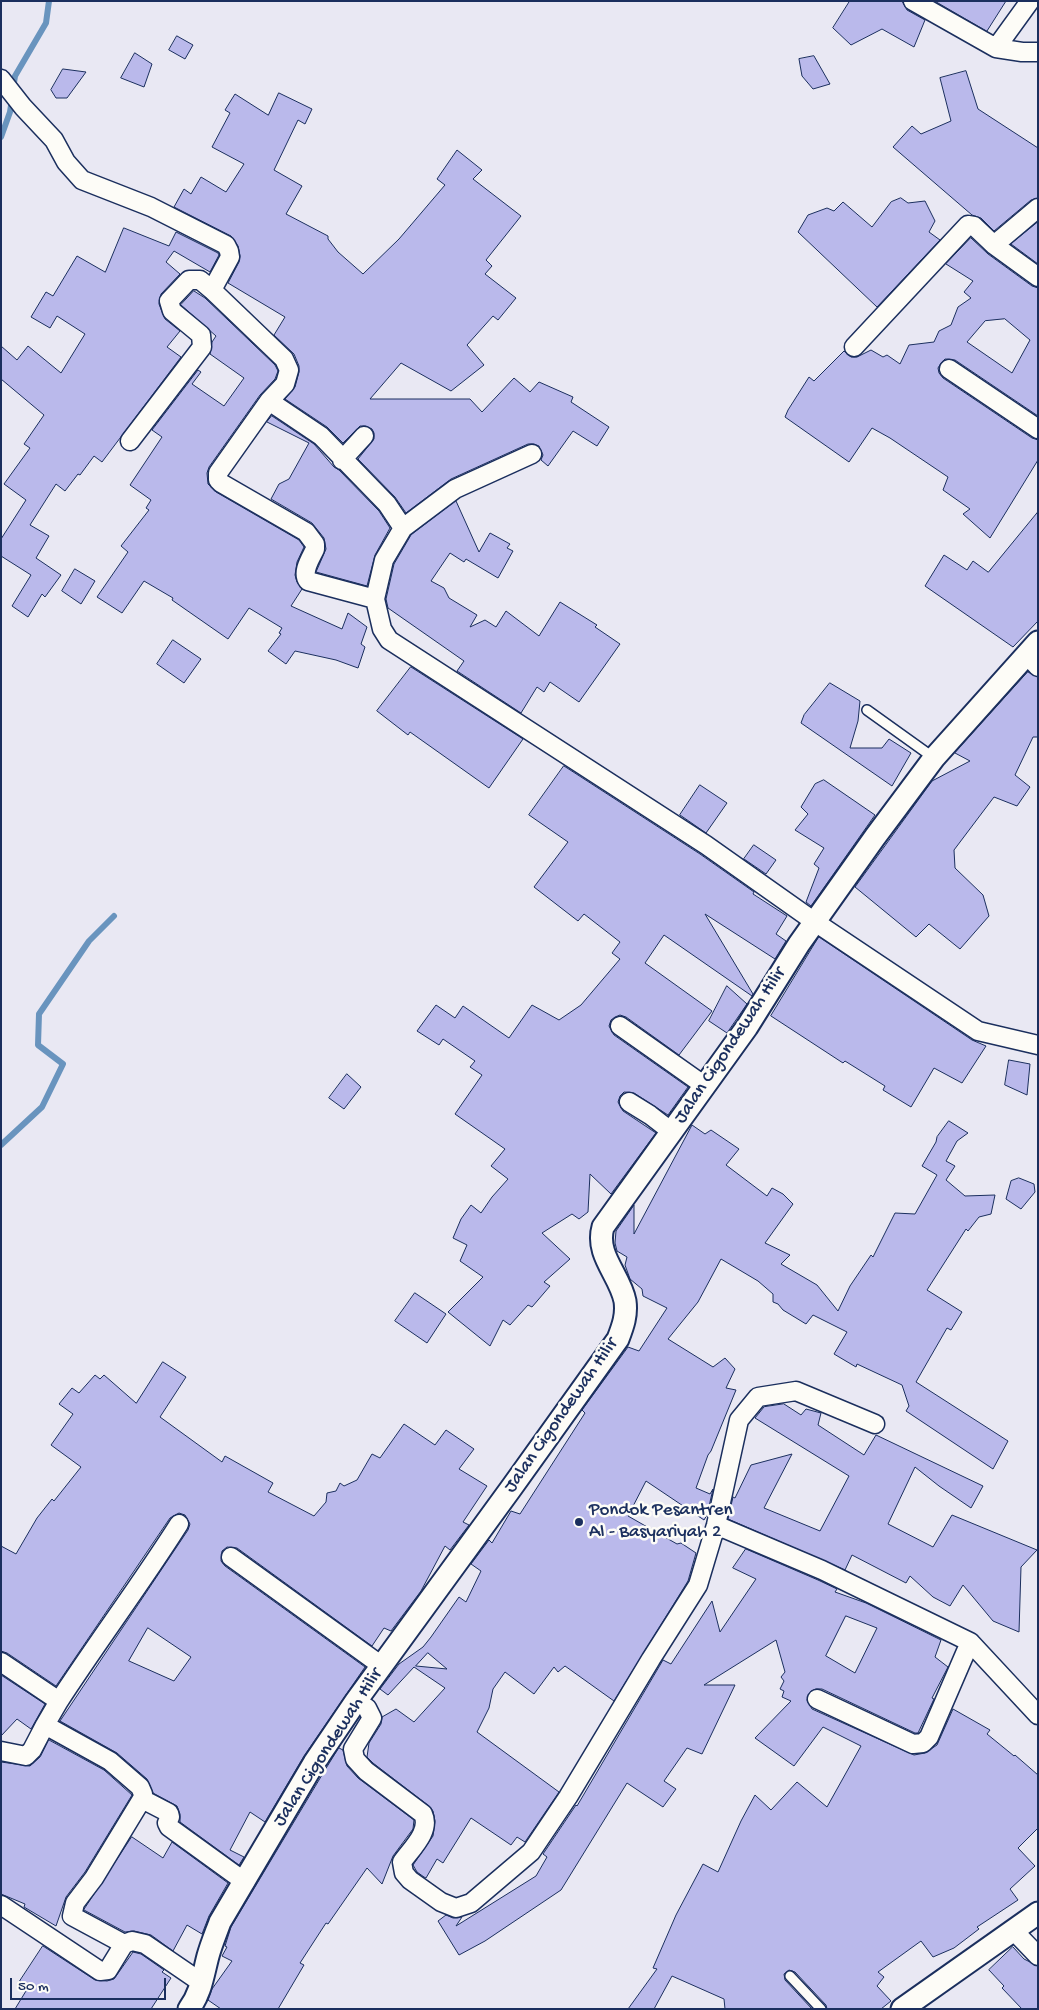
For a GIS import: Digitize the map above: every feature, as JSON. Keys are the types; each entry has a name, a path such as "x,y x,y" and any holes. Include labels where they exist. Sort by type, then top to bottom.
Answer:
{"street":[{"path":"913,1 996,48 1022,52 1038,52"},
{"path":"996,48 1030,1"},
{"path":"4,83 23,107 54,140 66,162 82,180 151,207 226,246 230,256 212,290"},
{"path":"994,245 1038,208"},
{"path":"854,347 966,226 974,226 994,245 1038,277"},
{"path":"130,441 202,347 201,335 172,312 169,301 189,280 200,280 284,359 289,370 288,377 279,392 269,401 218,473 218,480 306,532 312,539 315,549 306,568 305,575 308,581 375,599"},
{"path":"949,369 1038,429"},
{"path":"269,401 321,436 342,460 387,504 403,528"},
{"path":"342,460 364,436"},
{"path":"532,454 454,488 403,528 384,560 375,599 382,629 389,640 668,819 815,922 978,1031 1038,1045"},
{"name":"Jalan Cigondewah Hilir","path":"189,2009 195,2001 202,1983 210,1948 220,1922 246,1882 314,1763 356,1701 618,1339 625,1320 625,1300 605,1255 600,1237 603,1227 747,1027 815,922 934,758 1034,654"},
{"path":"620,1026 705,1086"},
{"path":"629,1102 650,1114 672,1132"},
{"path":"356,1701 366,1708 372,1718 353,1750 355,1759 366,1770 423,1814 426,1821 426,1829 402,1862 404,1873 410,1880 441,1902 456,1908 471,1904 531,1852 568,1797 651,1659 698,1586 716,1525 740,1420 758,1397 796,1391 875,1424"},
{"path":"1,1751 26,1756 32,1750 45,1725 88,1657 152,1567 179,1524"},
{"path":"716,1525 822,1570 970,1642 1038,1715"},
{"path":"231,1557 382,1666"},
{"path":"818,1699 913,1744 923,1743 928,1737 970,1642"},
{"path":"1,1662 59,1702"},
{"path":"45,1725 110,1761 140,1788 143,1794 142,1799 94,1878 75,1903 72,1916 124,1944"},
{"path":"142,1799 168,1813 170,1818 168,1825 178,1836 246,1882"},
{"path":"1,1905 100,1971 108,1970 124,1944 132,1941 145,1944 202,1983"},
{"path":"902,2009 1038,1913"},
{"path":"1013,1930 1038,1956"}],"lane":[{"path":"867,710 934,758"},
{"path":"790,1976 821,2009"}],"building":[{"path":"850,1 902,1 907,10 925,20 914,47 882,29 851,45 833,28"},
{"path":"935,1 1006,1 987,31"},
{"path":"177,36 193,45 185,59 169,50"},
{"path":"135,53 152,64 144,87 121,78"},
{"path":"814,56 830,84 813,89 802,76 799,59"},
{"path":"63,69 86,72 67,98 56,98 51,90"},
{"path":"966,71 978,109 1038,148 1038,198 1031,200 994,231 981,218 972,215 893,147 912,126 921,134 951,121 940,78"},
{"path":"279,93 312,109 305,124 298,120 274,170 302,186 286,214 328,236 328,239 338,252 363,274 399,239 445,185 437,179 457,150 482,170 473,179 521,216 486,260 492,266 485,274 516,298 498,320 493,316 467,345 484,365 451,391 401,363 370,399 470,399 482,412 514,378 530,392 539,382 573,397 571,402 609,427 597,446 573,431 548,466 541,460 543,455 539,446 528,444 451,479 406,513 395,497 358,459 374,439 372,429 360,426 343,443 327,427 285,399 295,387 299,366 294,354 274,335 285,317 228,283 239,262 240,256 238,246 231,236 174,207 184,189 191,194 201,177 226,192 244,164 212,147 230,113 225,110 235,94 268,115"},
{"path":"901,198 908,203 925,201 935,221 929,232 940,240 877,307 798,232 808,215 827,208 834,211 843,202 872,227 891,202"},
{"path":"1038,222 1038,264 1011,244"},
{"path":"124,228 169,246 176,232 219,255 210,272 174,251 166,262 180,274 161,294 159,304 165,319 180,331 167,347 181,357 102,462 94,456 65,491 56,484 30,525 49,536 36,558 61,575 45,597 42,594 28,617 12,606 31,575 1,556 1,539 26,500 4,484 30,448 24,444 44,415 1,379 1,346 17,360 28,346 61,373 85,334 57,316 50,328 31,317 46,292 53,296 77,256 105,272"},
{"path":"971,238 988,254 1032,286 1038,288 1038,416 955,360 945,359 938,368 943,378 1032,438 1038,440 1038,460 990,538 963,514 970,509 943,490 948,477 890,438 872,428 849,462 785,417 809,377 814,381 844,351 851,357 857,357 871,350 883,357 887,355 900,364 909,345 934,342 939,331 951,325 958,307 971,298 964,292 973,281 946,264","holes":["1005,319 1030,340 1012,373 967,342 985,321"]},
{"path":"194,291 205,298 275,365 278,371 275,379 260,395 209,467 207,473 208,484 216,492 299,540 304,547 297,562 295,575 302,589 291,606 342,629 348,613 367,627 361,644 365,647 358,668 336,660 295,651 286,664 268,651 281,634 279,633 282,628 249,608 228,639 172,600 173,598 144,581 122,613 97,597 128,552 121,546 149,510 146,508 151,500 130,485 162,437 152,430 198,370 201,372 192,384 224,406 244,378 210,354 212,342 216,336 181,305"},
{"path":"272,416 314,444 334,467 379,511 390,528 375,555 367,586 316,572 326,549 324,538 312,523 271,499 279,484 289,479 309,443 267,422"},
{"path":"456,501 479,552 490,533 510,544 507,548 513,551 498,578 466,559 464,562 450,553 431,581 444,588 449,598 477,615 470,627 485,620 496,627 506,611 539,636 560,602 597,625 595,627 620,644 579,702 550,682 544,692 537,687 521,713 457,671 464,661 388,608 386,599 394,564 411,535"},
{"path":"1038,512 1038,621 1013,647 925,586 944,555 967,570 973,561 988,572"},
{"path":"75,569 95,581 81,604 62,591"},
{"path":"173,640 201,659 184,683 157,664"},
{"path":"411,667 523,739 489,788 410,732 408,735 377,711"},
{"path":"1028,672 1038,677 1038,737 1033,737 1015,775 1030,787 1017,806 994,797 954,850 955,868 983,895 989,916 960,949 929,924 916,937 855,887 932,781 970,761 955,753"},
{"path":"830,683 860,701 858,721 850,748 882,748 889,739 911,753 892,786 801,723 804,715"},
{"path":"564,766 700,854 754,892 753,894 787,916 776,934 786,941 775,959 705,914 753,994 752,996 664,935 645,963 712,1011 679,1055 626,1017 620,1015 615,1017 611,1020 609,1026 614,1035 688,1087 668,1115 634,1093 624,1092 620,1096 618,1102 623,1111 656,1133 611,1194 590,1174 588,1212 579,1219 572,1214 542,1233 570,1259 544,1282 550,1286 532,1307 528,1305 510,1325 503,1320 490,1346 448,1312 483,1277 460,1261 467,1245 453,1238 461,1219 471,1205 481,1213 508,1179 491,1166 505,1149 455,1114 482,1075 470,1067 475,1061 443,1039 439,1045 417,1031 436,1005 455,1018 463,1006 509,1038 532,1005 559,1020 581,1005 620,959 612,953 620,942 584,914 578,921 534,887 568,842 529,815"},
{"path":"824,780 875,815 811,906 806,902 819,868 814,864 824,848 795,830 808,814 801,807 815,784"},
{"path":"700,785 727,803 706,833 680,815"},
{"path":"754,845 776,860 766,874 744,859"},
{"path":"819,937 972,1040 986,1046 962,1083 934,1068 911,1107 883,1090 885,1086 845,1061 843,1063 771,1016"},
{"path":"727,986 747,1004 727,1033 709,1021"},
{"path":"1009,1060 1030,1064 1027,1095 1005,1085"},
{"path":"347,1074 361,1087 344,1109 329,1098"},
{"path":"949,1121 968,1133 957,1141 946,1161 955,1166 946,1180 965,1196 995,1195 991,1214 979,1217 968,1231 966,1229 927,1290 962,1312 951,1330 947,1328 916,1382 1008,1441 993,1469 906,1411 909,1406 902,1385 857,1364 856,1367 834,1354 847,1332 813,1315 806,1324 773,1302 773,1294 758,1281 721,1259 698,1302 668,1339 713,1367 725,1358 735,1369 726,1388 736,1390 696,1488 710,1494 713,1489 707,1515 704,1520 646,1481 628,1516 677,1544 681,1543 696,1553 688,1581 614,1701 565,1666 558,1672 554,1667 534,1694 505,1672 493,1689 489,1708 477,1732 559,1792 525,1842 517,1837 511,1845 471,1818 443,1863 437,1859 426,1878 424,1877 417,1872 413,1865 433,1836 435,1821 433,1811 367,1757 369,1743 381,1724 382,1717 396,1709 414,1722 445,1688 414,1667 388,1695 380,1689 399,1664 423,1647 459,1597 466,1602 481,1571 471,1564 489,1540 492,1543 511,1511 520,1514 585,1413 582,1410 628,1347 639,1351 667,1308 643,1296 642,1289 630,1279 625,1265 627,1257 617,1251 615,1243 616,1231 634,1205 634,1234 692,1125 705,1134 711,1130 739,1149 726,1165 767,1196 772,1188 783,1194 793,1204 765,1243 790,1255 781,1264 817,1285 838,1311 850,1286 871,1255 873,1257 895,1213 915,1214 937,1175 922,1166 937,1137","holes":["428,1653 447,1669 416,1666"]},
{"path":"1019,1178 1034,1184 1035,1192 1021,1209 1006,1199 1011,1181"},
{"path":"415,1293 446,1314 427,1343 395,1321"},
{"path":"163,1362 186,1377 160,1417 222,1462 225,1456 273,1483 268,1492 314,1516 326,1502 327,1493 336,1491 340,1483 344,1486 357,1480 372,1454 380,1458 404,1424 435,1445 446,1430 474,1449 459,1469 487,1486 463,1522 469,1525 450,1550 445,1546 421,1591 391,1631 384,1628 372,1646 237,1548 227,1547 222,1551 221,1561 225,1566 365,1667 304,1756 265,1822 250,1812 230,1850 244,1857 239,1865 180,1822 177,1806 153,1793 147,1779 117,1753 60,1721 188,1530 190,1524 185,1515 179,1513 170,1518 56,1686 7,1653 1,1651 1,1546 16,1554 37,1518 52,1499 54,1501 81,1467 51,1445 73,1414 59,1404 72,1388 79,1393 95,1375 100,1379 104,1375 136,1403","holes":["148,1628 191,1657 174,1681 129,1661"]},
{"path":"784,1404 801,1415 806,1409 821,1413 818,1425 864,1455 876,1435 983,1486 971,1508 915,1467 888,1524 933,1547 952,1515 1037,1550 1021,1567 1019,1632 993,1621 963,1585 950,1606 933,1597 910,1576 906,1583 852,1555 845,1570 728,1519 733,1497 735,1498 751,1465 792,1454 764,1508 820,1531 849,1476 755,1418 764,1407"},
{"path":"746,1549 818,1580 837,1589 835,1592 866,1603 941,1640 935,1657 948,1667 932,1698 934,1699 918,1733 822,1689 811,1691 807,1700 812,1709 914,1755 925,1753 937,1745 953,1709 990,1730 987,1734 1038,1775 1038,1828 1018,1848 1035,1866 1010,1889 1018,1900 977,1927 979,1929 954,1948 933,1957 921,1941 878,1972 884,1977 877,1986 891,2001 881,2009 827,2009 826,2005 795,1972 789,1970 784,1974 785,1980 812,2009 725,2009 724,1999 672,1976 654,2009 628,2009 657,1969 653,1968 676,1915 703,1864 718,1872 755,1795 771,1810 797,1782 827,1807 861,1746 823,1727 794,1766 755,1738 791,1701 782,1697 784,1691 780,1689 784,1681 781,1677 785,1672 776,1640 704,1685 735,1685 702,1754 687,1748 664,1781 676,1789 663,1807 627,1783 561,1890 485,1941 459,1955 438,1921 446,1915 453,1918 462,1917 456,1926 536,1876 547,1857 543,1854 577,1806 663,1660 671,1664 712,1601 720,1632 756,1579 733,1568","holes":["846,1616 877,1628 855,1673 826,1656"]},
{"path":"1,1675 45,1704 31,1729 17,1719 1,1736"},
{"path":"49,1740 104,1770 132,1795 85,1872 66,1897 56,1926 24,1907 25,1904 1,1894 1,1762 30,1766 40,1757"},
{"path":"339,1748 343,1750 347,1766 358,1778 414,1820 413,1829 393,1856 382,1884 367,1868 328,1924 326,1923 300,1963 304,1965 278,2009 221,2009 208,2000 212,1989 232,1961 222,1956 227,1947 225,1946 231,1927"},
{"path":"132,1837 163,1858 172,1842 228,1883 209,1916 202,1934 187,1925 173,1951 151,1935 134,1931 125,1932 84,1910"},
{"path":"43,1946 95,1980 107,1981 114,1979 133,1952 141,1954 164,1970 162,1972 171,1978 151,2009 15,2009 29,1986 20,1981"},
{"path":"1013,1947 1024,1959 1038,1966 1038,2009 1022,2009 1002,1988 1004,1986 989,1970"}],"waterway":[{"path":"13,89 15,76 46,23 49,1"},
{"path":"1,137 10,112 12,99"},
{"path":"1,1145 42,1107 63,1064 38,1045 39,1014 89,941 114,916"}],"place":[{"name":"Pondok Pesantren Al - Basyariyah 2","path":"579,1522"}]}
